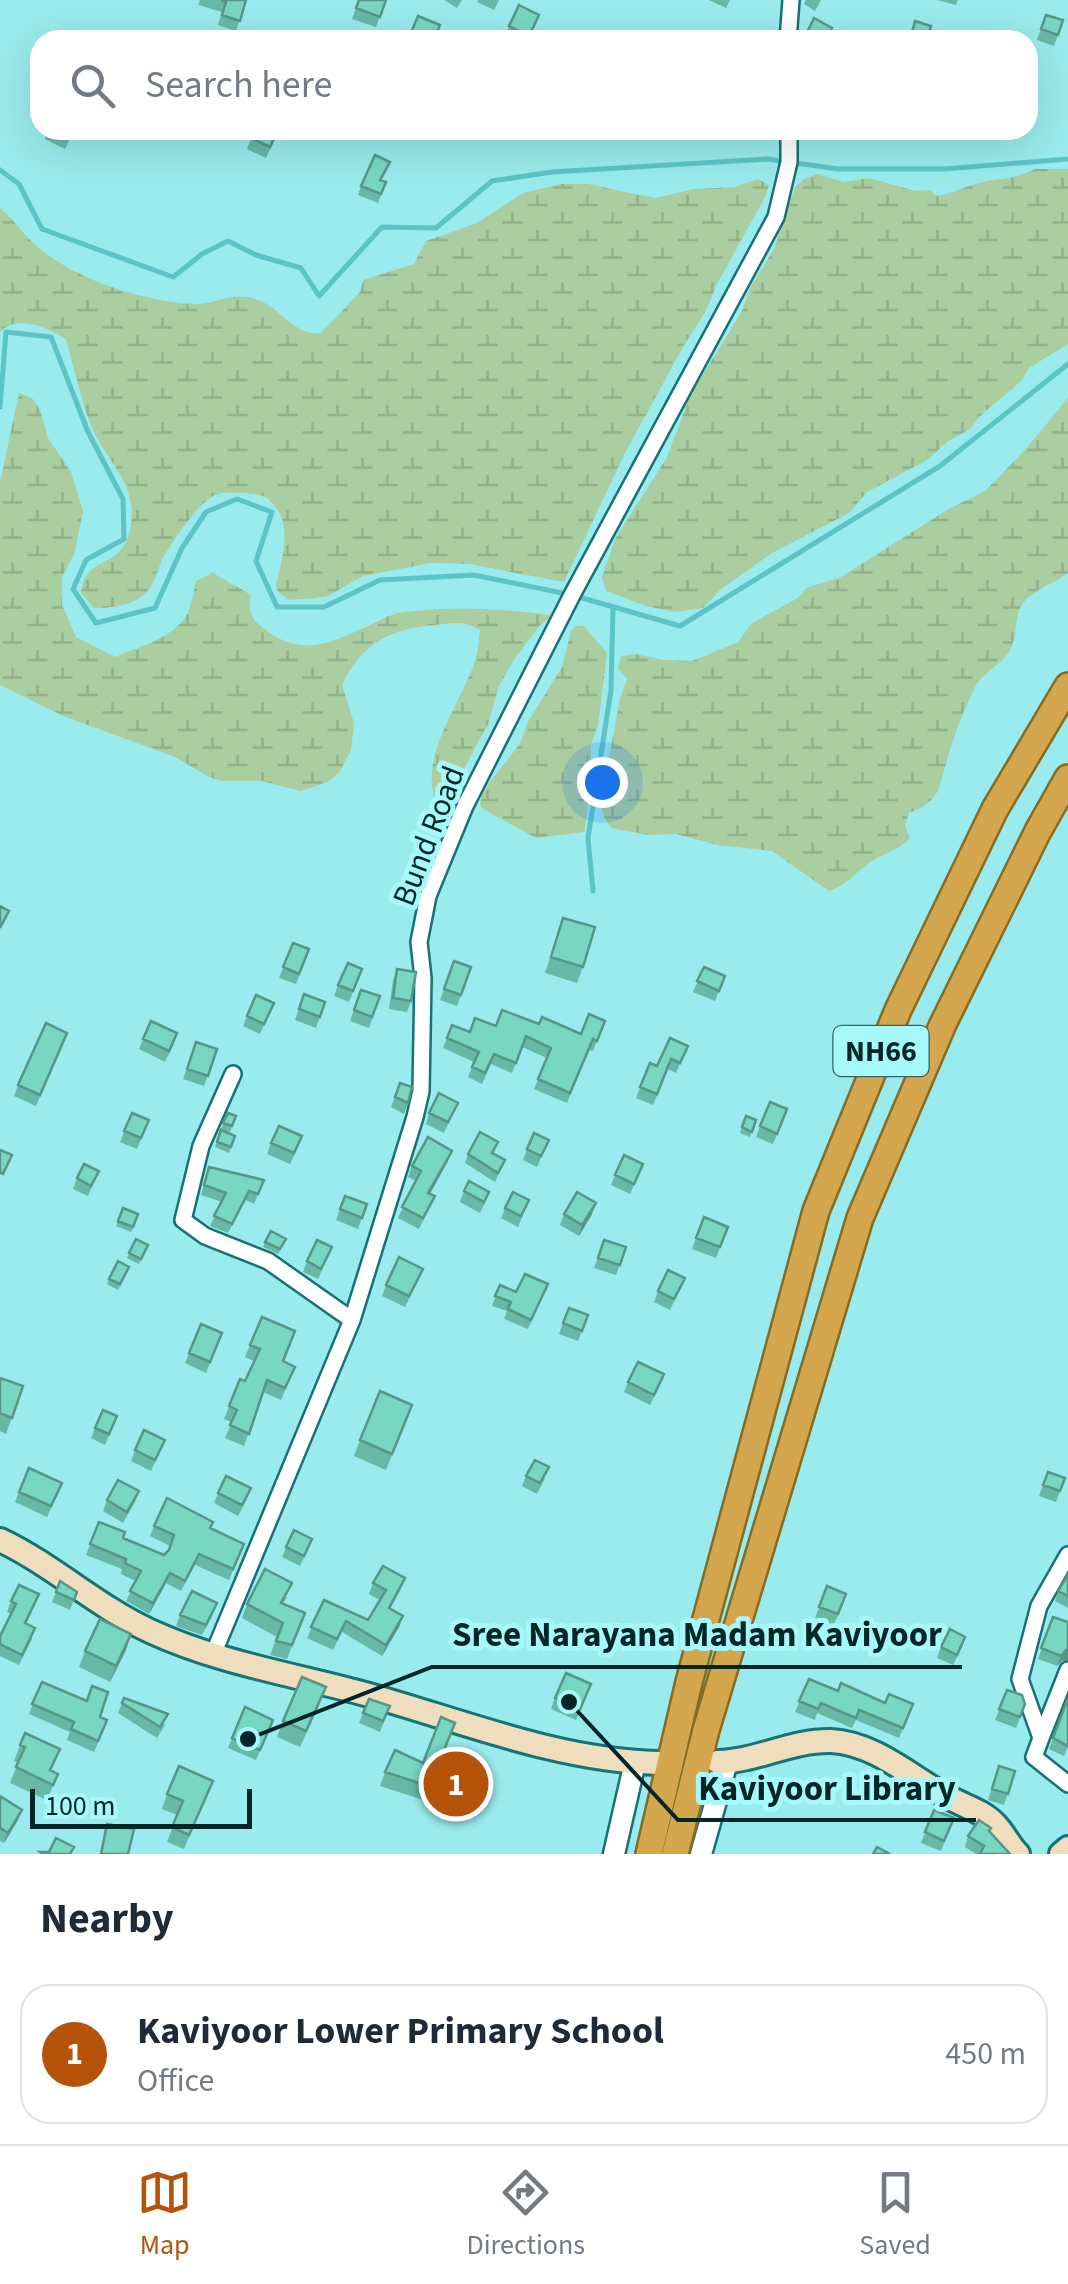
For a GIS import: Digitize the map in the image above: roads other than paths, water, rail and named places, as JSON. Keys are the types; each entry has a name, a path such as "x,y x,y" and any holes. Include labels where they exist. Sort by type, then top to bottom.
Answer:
{"highway":[{"name":"NH66","path":"648,1854 689,1682 816,1211 898,1010 995,809 1068,686"},
{"name":"NH66","path":"675,1854 706,1730 860,1218 944,1024 1068,778"}],"main road":[{"path":"0,1540 33,1556 117,1614 212,1656 358,1692 566,1754 646,1763"},
{"path":"722,1762 790,1746 834,1741 884,1758 946,1797 980,1813 994,1822 1018,1854"},
{"path":"1061,1854 1068,1848"}],"street":[{"path":"789,30 791,0"},
{"name":"Bund Road","path":"212,1656 352,1320 422,1091 420,942 428,896 464,806 572,594 776,217 790,162 789,140"},
{"path":"233,1074 201,1146 183,1220 205,1236 268,1261 352,1320"},
{"path":"1040,1738 1020,1680 1039,1606 1068,1555"},
{"path":"1068,1670 1034,1757 1068,1784"},
{"path":"701,1854 722,1762"},
{"path":"614,1854 646,1763"}],"waterway":[{"path":"0,170 19,184 42,229 173,277 202,254 228,241 256,255 301,268 319,296 382,227 436,228 492,181 552,172 768,159 838,169 944,169 1068,159"},
{"path":"0,407 6,332 51,337 88,432 123,499 124,539 86,560 73,589 96,623 155,608 182,548 206,512 237,499 272,512 256,561 277,607 324,607 380,580 474,575 572,595 680,626 940,466 1068,364"},
{"path":"593,891 588,838 611,690 613,607"}],"place":[{"name":"Kaviyoor Library","path":"569,1702"},
{"name":"Sree Narayana Madam Kaviyoor","path":"248,1739"},
{"name":"Kaviyoor Lower Primary School","path":"456,1784"}]}
